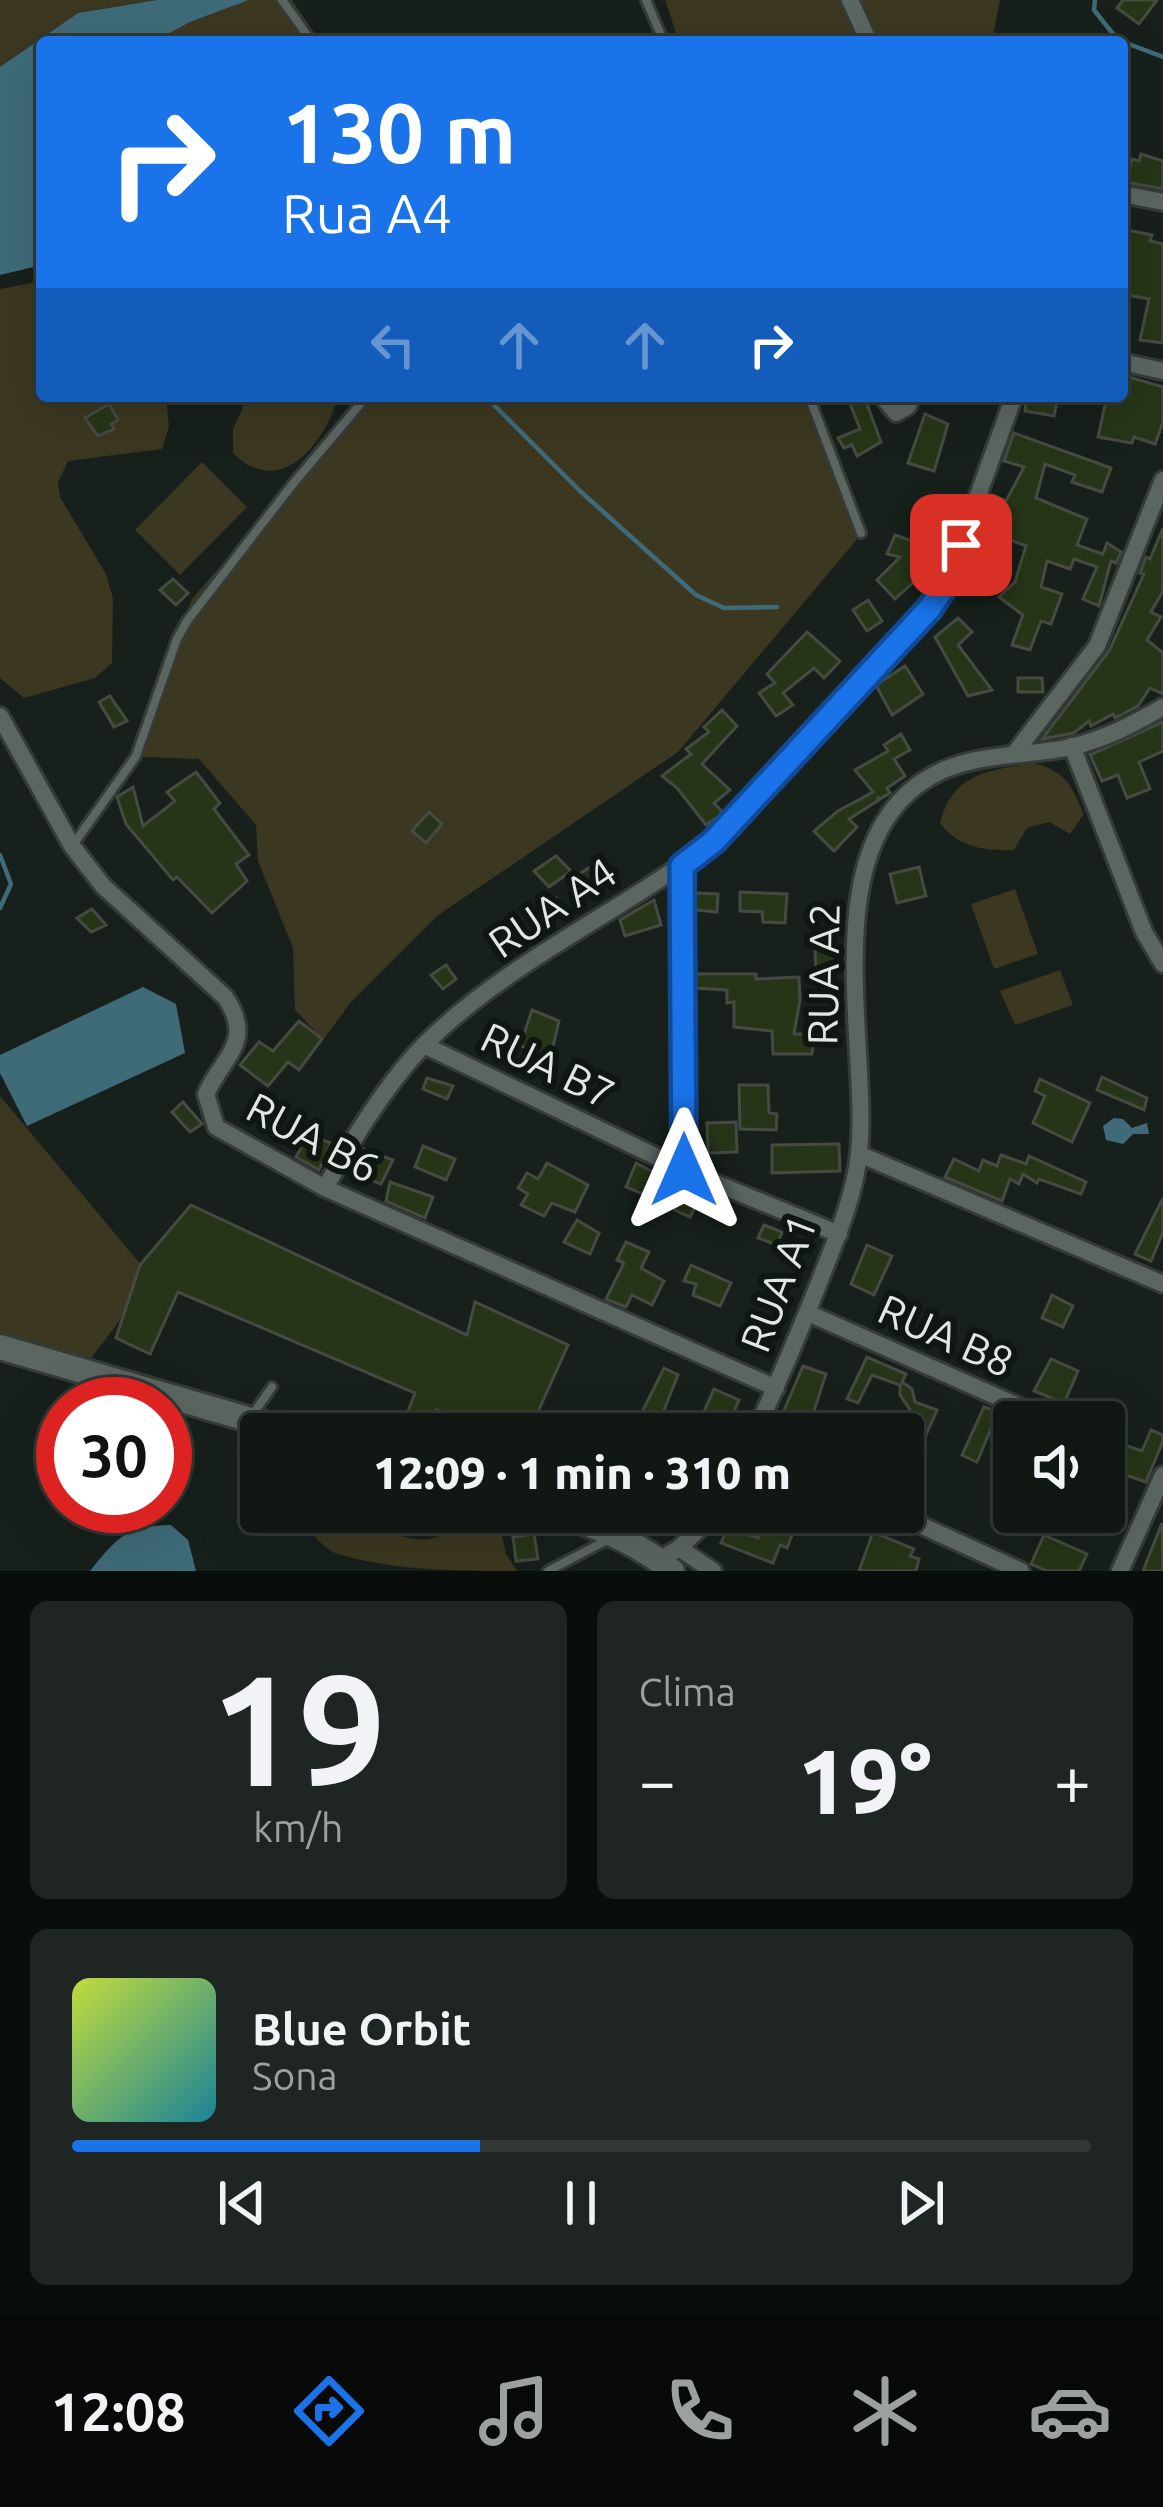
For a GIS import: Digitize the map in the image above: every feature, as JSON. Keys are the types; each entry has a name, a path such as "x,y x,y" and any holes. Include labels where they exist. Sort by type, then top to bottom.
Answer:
{"main road":[{"path":"0,1347 240,1418"},
{"path":"604,1533 670,1560"}],"street":[{"path":"850,0 866,36"},
{"path":"1128,195 1163,202"},
{"path":"1128,363 1163,371"},
{"path":"885,402 896,413 910,402"},
{"name":"RUA A4","path":"325,1188 350,1143 424,1045 576,931 714,841 930,608 946,584 1012,402"},
{"path":"1014,754 1097,646 1163,480"},
{"name":"RUA A2","path":"859,1154 857,903 866,861 905,796 930,776 1014,754 1072,746 1131,726 1163,707"},
{"name":"RUA B6","path":"0,716 72,846 103,886 225,997 237,1014 240,1036 206,1094 216,1126 325,1188 776,1388"},
{"path":"1072,746 1144,932 1163,964"},
{"path":"682,866 684,1170"},
{"name":"RUA B7","path":"424,1045 684,1170 838,1234"},
{"path":"859,1154 1163,1284"},
{"name":"RUA A1","path":"764,1413 838,1234 859,1154"},
{"name":"RUA B8","path":"808,1313 1007,1401"},
{"path":"1120,1571 1163,1475"},
{"path":"924,1527 1022,1571"},
{"path":"670,1560 696,1533"},
{"path":"670,1560 713,1571"}],"lane":[{"path":"282,0 308,36"},
{"path":"646,0 661,36"},
{"path":"72,846 136,756 187,621 363,402"},
{"path":"811,402 861,533"},
{"path":"253,1413 272,1387"},
{"path":"548,1571 614,1537"}],"shaded area":[{"path":"0,0 157,0 78,13 45,36 36,36 36,42 0,67"},
{"path":"249,0 292,0 316,36 164,36"},
{"path":"665,0 1000,0 993,36 677,36"},
{"path":"36,282 36,402 167,402 169,426 162,449 68,461 58,482 60,497 106,574 113,598 112,663 95,678 24,698 0,678 0,289"},
{"path":"245,402 336,402 311,448 283,468 267,471 250,466 233,453 233,429"},
{"path":"363,402 810,402 859,537 678,752 437,916 351,1002 323,1040 295,1010 293,948 258,861 256,825 199,759 144,757 139,751 192,599"},
{"path":"202,462 247,507 180,575 135,530"},
{"path":"1033,763 1060,775 1075,795 1084,814 1070,834 1049,822 1027,828 1014,850 993,850 964,843 940,823 963,784 987,772"},
{"path":"1015,889 1038,954 994,969 971,904"},
{"path":"1060,970 1073,1005 1015,1025 1000,991"},
{"path":"0,1096 152,1278 89,1361 0,1334"},
{"path":"312,1533 392,1533 428,1539 445,1533 502,1533 506,1554 517,1571 379,1563 335,1553"}],"water":[{"path":"157,0 249,0 164,36 45,36 78,13"},
{"path":"36,42 36,266 0,275 0,67"},
{"path":"143,987 176,1004 185,1053 27,1126 0,1073 0,1055"},
{"path":"1114,1118 1132,1128 1147,1123 1149,1134 1133,1134 1123,1144 1106,1140 1103,1126"},
{"path":"180,1533 188,1540 196,1571 90,1571 123,1536"}],"building":[{"path":"1123,0 1157,0 1139,24 1117,8"},
{"path":"1141,154 1163,161 1163,189 1128,182 1132,159 1139,161"},
{"path":"1128,230 1152,235 1150,241 1163,244 1163,343 1140,340 1149,299 1128,295"},
{"path":"1128,377 1163,387 1163,422 1155,444 1134,437 1132,443 1098,437 1106,402 1128,402"},
{"path":"849,402 866,402 881,442 857,456 852,445 844,448 838,438 860,429"},
{"path":"1026,402 1057,402 1054,416 1025,411"},
{"path":"109,404 118,420 111,424 114,429 98,436 85,418"},
{"path":"925,414 948,424 934,471 908,463"},
{"path":"1014,433 1111,468 1102,492 1072,482 1075,475 1045,464 1036,498 1087,519 1077,545 1103,554 1107,543 1121,552 1116,563 1111,561 1099,606 1083,599 1097,567 1074,559 1070,569 1047,561 1041,587 1062,594 1051,624 1041,621 1030,650 1012,645 1023,615 999,597 1015,582 1026,546 992,533 991,540 977,536 992,495 1006,501 1024,467 1004,461"},
{"path":"1163,528 1163,591 1151,612 1161,617 1147,640 1163,653 1163,694 1150,688 1138,706 1115,718 1113,714 1091,726 1089,721 1074,733 1042,739 1109,651 1144,574 1140,573 1146,557 1150,559"},
{"path":"895,535 927,546 919,565 935,577 927,590 915,581 895,599 877,580 900,557 887,554"},
{"path":"173,579 188,593 176,605 160,590"},
{"path":"868,600 882,621 867,631 853,610"},
{"path":"958,618 972,632 958,645 992,690 968,696 935,637"},
{"path":"807,632 840,661 824,678 814,668 783,693 793,705 776,716 759,693 775,683 767,674"},
{"path":"905,666 923,694 892,715 876,685"},
{"path":"1018,678 1042,678 1043,692 1018,692"},
{"path":"110,696 127,721 114,727 99,702"},
{"path":"722,710 737,726 702,764 730,790 714,803 723,813 706,825 662,776 691,754 686,749 709,732 704,727"},
{"path":"1163,722 1163,751 1139,762 1150,789 1127,798 1118,775 1102,781 1090,755"},
{"path":"901,734 910,750 894,759 905,776 887,788 890,793 849,819 857,827 834,851 814,831 873,792 855,770 888,751 884,745"},
{"path":"196,772 220,803 214,809 249,855 236,864 247,881 212,913 177,877 173,880 126,824 117,797 133,787 143,826 175,801 167,792"},
{"path":"429,812 442,824 426,843 412,831"},
{"path":"556,856 571,871 549,887 534,871"},
{"path":"598,862 613,880 591,896 576,876"},
{"path":"919,867 926,896 897,903 890,874"},
{"path":"740,892 787,894 785,923 763,922 762,912 740,911"},
{"path":"695,893 718,894 717,912 695,910"},
{"path":"556,898 564,912 542,928 532,915"},
{"path":"654,900 661,925 625,936 620,920"},
{"path":"92,909 106,925 91,932 77,918"},
{"path":"836,948 837,971 816,972 815,950"},
{"path":"446,965 456,979 443,989 431,975"},
{"path":"695,974 799,977 794,1034 814,1034 812,1054 773,1054 772,1031 734,1027 734,1002 727,1003 727,990 696,988"},
{"path":"532,1010 559,1021 551,1055 520,1046"},
{"path":"299,1021 322,1039 299,1070 288,1062 268,1086 240,1065 259,1042 273,1051"},
{"path":"1102,1077 1147,1098 1144,1110 1097,1090"},
{"path":"427,1078 453,1086 447,1099 423,1089"},
{"path":"1040,1079 1090,1103 1072,1142 1033,1123 1045,1096 1035,1091"},
{"path":"739,1085 768,1085 769,1113 777,1114 776,1130 740,1129"},
{"path":"183,1102 202,1124 190,1132 172,1112"},
{"path":"736,1122 737,1152 708,1153 707,1123"},
{"path":"308,1135 331,1143 319,1170 296,1157"},
{"path":"839,1144 840,1171 772,1173 772,1145"},
{"path":"423,1146 455,1159 446,1180 415,1167"},
{"path":"364,1149 393,1160 381,1184 351,1173"},
{"path":"1001,1155 1026,1164 1029,1156 1086,1182 1081,1194 1039,1179 1037,1183 1023,1174 1019,1184 1010,1179 1002,1201 945,1177 954,1159 979,1171 983,1160 997,1166"},
{"path":"547,1163 588,1185 575,1212 552,1203 544,1216 521,1205 528,1194 518,1188 527,1173 538,1179"},
{"path":"636,1163 659,1175 650,1197 626,1187"},
{"path":"390,1182 433,1197 425,1218 386,1201"},
{"path":"685,1186 701,1195 690,1217 675,1210"},
{"path":"1163,1198 1163,1232 1151,1261 1135,1254"},
{"path":"191,1205 467,1335 475,1302 568,1345 537,1413 407,1413 415,1393 178,1292 150,1354 116,1338 140,1265"},
{"path":"577,1220 599,1233 590,1254 564,1242"},
{"path":"764,1225 782,1232 777,1245 758,1238"},
{"path":"626,1242 649,1252 641,1268 664,1281 652,1305 632,1295 626,1307 606,1299 624,1263 617,1260"},
{"path":"867,1245 892,1256 874,1295 851,1284"},
{"path":"691,1265 731,1283 720,1306 693,1295 696,1284 684,1281"},
{"path":"1052,1295 1073,1306 1063,1327 1042,1318"},
{"path":"867,1357 906,1374 902,1382 912,1389 915,1402 937,1410 924,1439 924,1413 912,1413 900,1395 900,1385 872,1375 858,1403 847,1399"},
{"path":"1051,1359 1078,1371 1065,1401 1034,1391"},
{"path":"803,1366 826,1374 813,1413 783,1413"},
{"path":"664,1368 678,1375 663,1413 642,1413"},
{"path":"714,1389 739,1400 733,1413 703,1413"},
{"path":"984,1407 993,1410 993,1424 977,1462 962,1455"},
{"path":"1151,1430 1163,1435 1146,1482 1125,1475 1125,1445 1142,1451"},
{"path":"1162,1523 1163,1571 1143,1571"},
{"path":"725,1533 758,1538 760,1533 793,1533 787,1548 780,1545 773,1563 721,1543"},
{"path":"873,1533 914,1549 910,1556 919,1559 916,1571 859,1571"},
{"path":"534,1534 538,1559 516,1561 513,1537"},
{"path":"1044,1535 1087,1554 1079,1571 1047,1571 1031,1564"}],"waterway":[{"path":"1095,0 1094,10 1115,36"},
{"path":"650,20 657,36"},
{"path":"1128,44 1163,57"},
{"path":"491,402 580,491 696,595 724,608 777,607"},
{"path":"0,855 11,884 0,908"}],"route":[{"path":"684,1170 682,866 714,841 930,608 946,584 961,545"}]}
